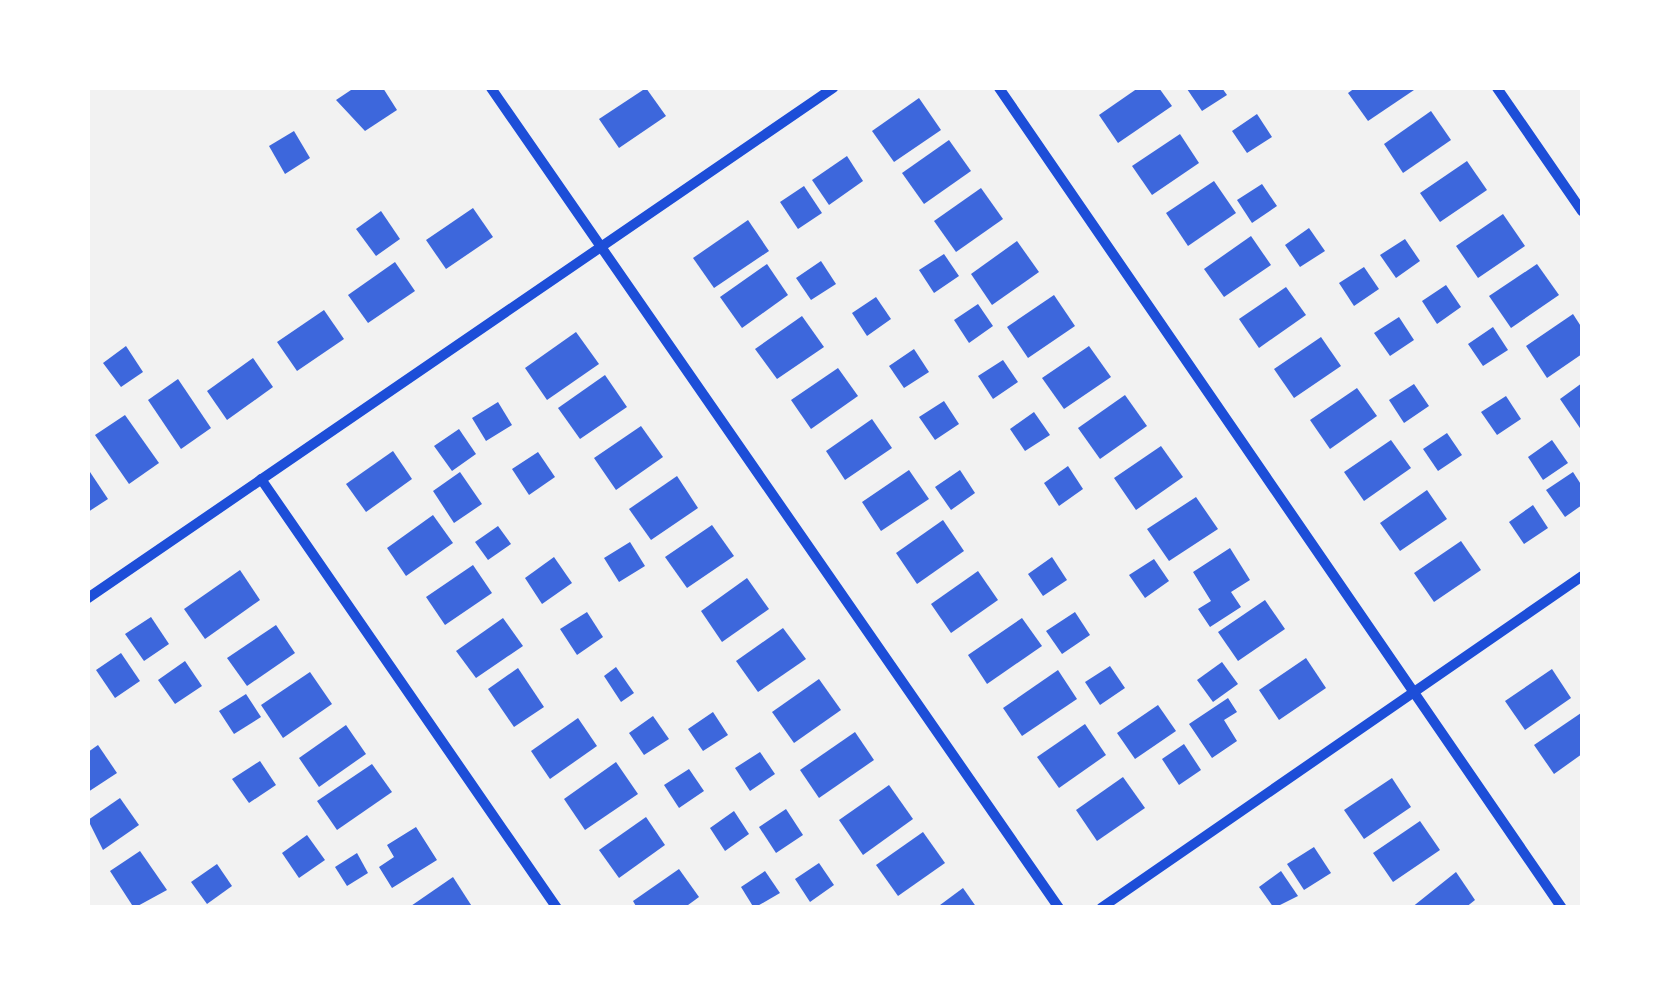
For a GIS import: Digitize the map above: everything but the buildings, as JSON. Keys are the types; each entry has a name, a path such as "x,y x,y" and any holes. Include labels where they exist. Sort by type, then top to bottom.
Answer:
{"street":[{"path":"491,88 1059,908"},
{"path":"88,598 833,88"},
{"path":"998,88 1562,908"},
{"path":"1498,88 1582,211"},
{"path":"261,479 557,908"},
{"path":"1101,908 1582,576"}]}
